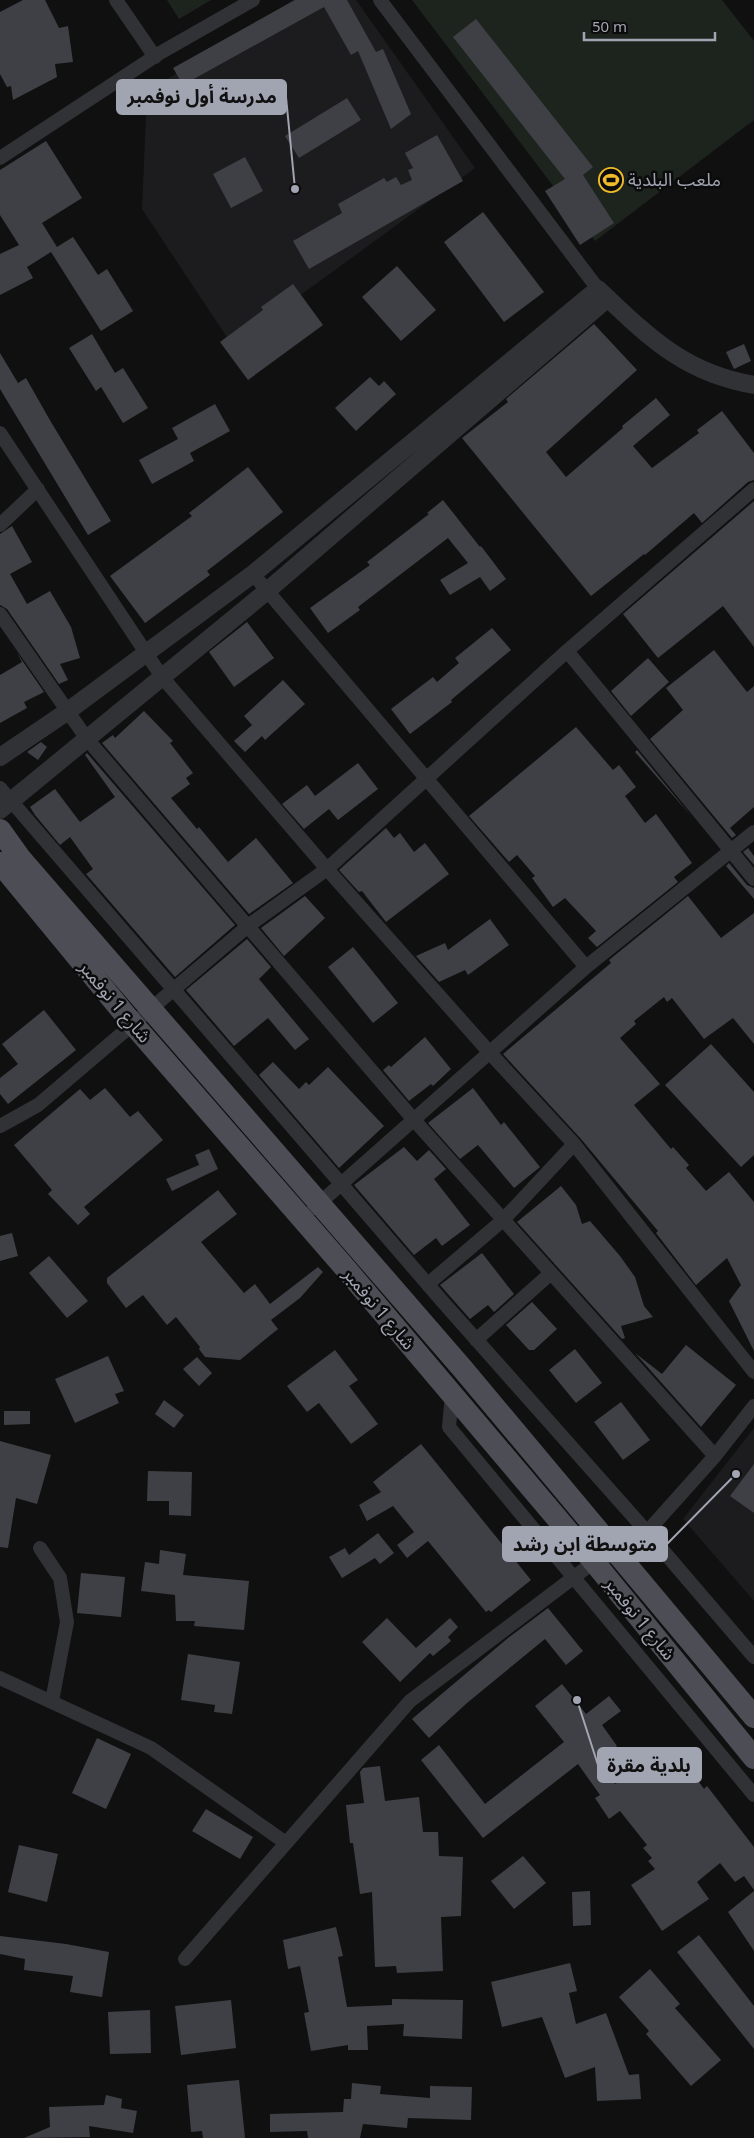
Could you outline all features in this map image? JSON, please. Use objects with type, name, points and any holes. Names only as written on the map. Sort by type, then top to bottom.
[{"type":"main road","name":"شارع 1 نوفمبر","points":[[0,830],[20,858],[456,1361],[754,1716]]},
{"type":"main road","name":"شارع 1 نوفمبر","points":[[0,862],[132,1023],[594,1562],[754,1758]]},
{"type":"street","points":[[116,0],[155,58]]},
{"type":"street","points":[[0,158],[155,58],[254,0]]},
{"type":"street","points":[[380,0],[603,293],[649,337],[684,361],[722,378],[754,385]]},
{"type":"street","points":[[0,758],[68,712],[253,574],[603,293]]},
{"type":"street","points":[[6,805],[266,591],[603,293]]},
{"type":"street","points":[[0,433],[162,677],[327,869],[490,1053],[574,1144],[754,1372]]},
{"type":"street","points":[[0,525],[38,489]]},
{"type":"street","points":[[0,1126],[38,1104],[248,926],[327,869],[567,651],[754,490]]},
{"type":"street","points":[[253,574],[425,780],[586,967]]},
{"type":"street","points":[[0,614],[87,739],[414,1120],[715,1456]]},
{"type":"street","points":[[567,651],[754,879]]},
{"type":"street","points":[[0,788],[6,805],[174,989],[476,1340],[647,1532],[754,1656]]},
{"type":"street","points":[[301,1218],[320,1204],[586,967],[732,852],[754,832]]},
{"type":"street","points":[[428,1284],[503,1220],[574,1144]]},
{"type":"street","points":[[476,1340],[551,1273]]},
{"type":"street","points":[[452,1395],[449,1427],[754,1795]]},
{"type":"street","points":[[185,1958],[410,1700],[594,1562],[617,1553],[647,1532],[715,1456],[754,1406]]},
{"type":"street","points":[[40,1548],[60,1578],[68,1622],[52,1701]]},
{"type":"street","points":[[0,1678],[150,1748],[286,1843]]},
{"type":"shaded area","points":[[167,0],[211,0],[179,19]]},
{"type":"shaded area","points":[[293,0],[356,0],[475,168],[232,345],[142,209],[147,92]]},
{"type":"shaded area","name":"ملعب البلدية","points":[[412,0],[722,0],[754,41],[754,120],[595,241]]},
{"type":"shaded area","points":[[754,1428],[754,1601],[683,1519]]},
{"type":"building","points":[[23,0],[45,0],[59,28],[68,26],[73,62],[55,64],[57,77],[13,100],[11,86],[7,87],[0,74],[0,12]]},
{"type":"building","points":[[295,0],[347,0],[376,52],[383,49],[411,114],[391,129],[358,51],[351,55],[324,7],[183,85],[173,68]]},
{"type":"building","points":[[476,19],[593,167],[583,175],[614,223],[580,245],[545,191],[565,179],[453,37]]},
{"type":"building","points":[[347,98],[361,120],[299,158],[285,136]]},
{"type":"building","points":[[437,135],[463,181],[309,269],[293,241],[342,213],[338,204],[384,178],[387,182],[396,177],[401,185],[412,180],[408,170],[413,168],[405,153]]},
{"type":"building","points":[[46,141],[82,198],[42,223],[57,247],[73,237],[98,275],[107,269],[133,311],[101,331],[51,252],[27,267],[33,278],[0,295],[0,254],[19,245],[0,215],[0,170]]},
{"type":"building","points":[[245,157],[263,191],[231,208],[213,174]]},
{"type":"building","points":[[483,212],[544,292],[504,322],[444,242]]},
{"type":"building","points":[[397,266],[436,310],[401,341],[362,297]]},
{"type":"building","points":[[293,284],[323,325],[248,380],[220,342],[263,310],[261,307]]},
{"type":"building","points":[[594,324],[637,370],[546,452],[566,477],[656,398],[670,415],[633,446],[652,468],[699,433],[697,430],[722,411],[754,453],[754,480],[748,482],[702,523],[694,513],[645,555],[591,596],[462,438],[508,402],[506,399]]},
{"type":"building","points":[[92,334],[115,373],[123,368],[148,408],[123,423],[101,387],[96,391],[69,348]]},
{"type":"building","points":[[744,344],[751,361],[734,369],[726,352]]},
{"type":"building","points":[[0,353],[18,383],[26,378],[111,521],[88,535],[0,389]]},
{"type":"building","points":[[370,377],[379,386],[384,381],[396,394],[356,431],[335,408]]},
{"type":"building","points":[[215,404],[230,431],[190,453],[194,461],[152,484],[139,460],[178,439],[172,428]]},
{"type":"building","points":[[248,467],[283,512],[207,571],[210,575],[145,623],[110,576],[192,516],[189,513]]},
{"type":"building","points":[[443,500],[506,579],[490,591],[480,577],[450,595],[440,580],[468,563],[448,538],[358,607],[360,610],[328,633],[310,608],[370,565],[367,562],[429,514],[427,513]]},
{"type":"building","points":[[754,501],[754,647],[723,606],[658,658],[623,614]]},
{"type":"building","points":[[12,526],[32,562],[10,574],[27,604],[50,591],[71,627],[80,658],[60,664],[68,680],[59,684],[7,609],[0,605],[0,534]]},
{"type":"building","points":[[247,622],[274,658],[234,687],[209,652]]},
{"type":"building","points":[[492,628],[511,650],[451,700],[452,702],[410,734],[391,709],[433,677],[437,682],[459,663],[455,658]]},
{"type":"building","points":[[714,650],[747,692],[754,686],[754,807],[730,828],[736,835],[732,838],[650,739],[683,710],[666,688]]},
{"type":"building","points":[[17,653],[44,692],[24,702],[27,708],[0,723],[0,675],[22,662]]},
{"type":"building","points":[[648,658],[669,682],[631,716],[611,691]]},
{"type":"building","points":[[283,680],[305,704],[265,740],[262,736],[245,752],[234,741],[252,725],[244,716]]},
{"type":"building","points":[[144,711],[173,741],[170,743],[193,773],[186,778],[190,784],[171,798],[197,829],[199,827],[228,862],[256,838],[293,883],[249,914],[102,743],[113,735],[115,738]]},
{"type":"building","points":[[576,727],[613,770],[619,765],[636,787],[625,796],[645,823],[656,814],[692,863],[674,877],[678,882],[597,947],[588,938],[596,931],[565,898],[553,907],[532,878],[535,876],[517,855],[509,862],[469,816]]},
{"type":"building","points":[[41,742],[47,747],[38,760],[27,752]]},
{"type":"building","points":[[637,750],[692,817],[635,752]]},
{"type":"building","points":[[87,753],[235,925],[175,977],[86,874],[93,869],[70,837],[60,845],[30,807],[55,789],[80,822],[115,797],[85,755]]},
{"type":"building","points":[[358,763],[378,789],[338,820],[329,809],[304,829],[282,804],[307,785],[315,796]]},
{"type":"building","points":[[386,828],[394,838],[400,833],[414,852],[425,843],[449,874],[386,922],[362,891],[359,892],[339,870]]},
{"type":"building","points":[[748,848],[754,856],[754,865],[743,852]]},
{"type":"building","points":[[729,863],[747,885],[754,888],[754,899],[726,866]]},
{"type":"building","points":[[305,896],[325,918],[284,956],[261,928]]},
{"type":"building","points":[[688,896],[721,938],[754,913],[754,1044],[733,1018],[704,1039],[672,998],[667,1002],[664,997],[634,1021],[636,1024],[620,1038],[660,1084],[634,1105],[671,1149],[673,1147],[689,1165],[686,1168],[706,1191],[729,1172],[754,1202],[754,1351],[729,1301],[741,1285],[727,1258],[696,1285],[656,1233],[658,1231],[581,1139],[503,1054],[611,963],[609,960]]},
{"type":"building","points":[[490,919],[509,945],[468,975],[465,970],[439,982],[416,956],[445,943],[448,950]]},
{"type":"building","points":[[247,939],[271,967],[259,979],[309,1039],[295,1050],[268,1018],[234,1046],[186,990]]},
{"type":"building","points":[[353,947],[398,1003],[373,1023],[328,967]]},
{"type":"building","points":[[44,1010],[76,1050],[8,1104],[0,1094],[0,1078],[18,1064],[2,1044]]},
{"type":"building","points":[[425,1037],[451,1069],[433,1086],[431,1084],[409,1101],[383,1070],[389,1065],[391,1067]]},
{"type":"building","points":[[711,1044],[754,1092],[754,1155],[741,1167],[665,1085]]},
{"type":"building","points":[[273,1062],[299,1089],[306,1082],[309,1085],[328,1067],[384,1126],[339,1168],[259,1075]]},
{"type":"building","points":[[105,1088],[130,1117],[138,1111],[163,1140],[84,1207],[90,1214],[78,1225],[48,1194],[52,1190],[14,1145],[80,1089],[90,1100]]},
{"type":"building","points":[[473,1088],[501,1125],[504,1122],[540,1167],[514,1188],[478,1145],[460,1159],[428,1123]]},
{"type":"building","points":[[404,1147],[417,1161],[429,1150],[446,1169],[434,1179],[470,1225],[442,1246],[436,1238],[414,1255],[354,1185]]},
{"type":"building","points":[[209,1149],[218,1169],[172,1191],[166,1179],[199,1165],[200,1167],[195,1155]]},
{"type":"building","points":[[561,1186],[576,1205],[582,1224],[590,1221],[635,1277],[644,1306],[653,1317],[621,1326],[625,1338],[622,1339],[517,1222]]},
{"type":"building","points":[[218,1190],[237,1214],[201,1242],[244,1293],[255,1284],[270,1304],[318,1267],[323,1272],[300,1298],[271,1320],[278,1329],[240,1360],[205,1357],[199,1349],[200,1347],[176,1317],[167,1325],[143,1295],[126,1308],[107,1283],[107,1278]]},
{"type":"building","points":[[12,1233],[18,1256],[0,1261],[0,1236]]},
{"type":"building","points":[[482,1253],[514,1294],[494,1312],[488,1305],[470,1319],[440,1285]]},
{"type":"building","points":[[49,1256],[88,1301],[67,1318],[29,1273]]},
{"type":"building","points":[[532,1302],[557,1329],[534,1350],[529,1350],[506,1325]]},
{"type":"building","points":[[686,1345],[736,1385],[701,1427],[635,1353],[662,1374]]},
{"type":"building","points":[[575,1349],[602,1383],[576,1403],[549,1370]]},
{"type":"building","points":[[335,1350],[358,1380],[349,1386],[378,1424],[351,1444],[319,1403],[307,1412],[287,1386]]},
{"type":"building","points":[[108,1356],[124,1391],[115,1394],[119,1403],[75,1423],[55,1379]]},
{"type":"building","points":[[197,1357],[212,1373],[199,1386],[183,1369]]},
{"type":"building","points":[[164,1400],[184,1415],[174,1428],[155,1414]]},
{"type":"building","points":[[621,1402],[650,1440],[623,1460],[594,1422]]},
{"type":"building","points":[[4,1411],[30,1411],[30,1424],[4,1425]]},
{"type":"building","points":[[0,1441],[51,1455],[37,1504],[16,1498],[8,1548],[0,1547]]},
{"type":"building","points":[[421,1444],[531,1580],[491,1612],[489,1610],[486,1612],[428,1541],[407,1558],[397,1545],[414,1532],[393,1506],[367,1521],[359,1505],[381,1492],[373,1482]]},
{"type":"building","points":[[754,1464],[754,1513],[730,1496]]},
{"type":"building","points":[[148,1471],[192,1472],[191,1516],[169,1515],[169,1501],[147,1501]]},
{"type":"building","points":[[378,1533],[394,1553],[380,1564],[375,1558],[342,1578],[329,1557],[345,1548],[349,1555]]},
{"type":"building","points":[[160,1550],[186,1554],[183,1575],[249,1581],[244,1630],[194,1626],[195,1621],[176,1621],[175,1595],[141,1591],[145,1562],[159,1564]]},
{"type":"building","points":[[81,1573],[125,1577],[121,1617],[77,1613]]},
{"type":"building","points":[[548,1608],[583,1651],[566,1665],[545,1639],[467,1703],[429,1738],[412,1719],[508,1638]]},
{"type":"building","points":[[387,1618],[416,1648],[450,1618],[458,1627],[448,1637],[451,1641],[433,1656],[430,1653],[400,1682],[362,1642]]},
{"type":"building","points":[[188,1654],[240,1662],[232,1714],[214,1712],[215,1705],[181,1700]]},
{"type":"building","points":[[562,1684],[586,1714],[609,1696],[621,1711],[602,1725],[617,1746],[598,1759],[615,1784],[663,1751],[681,1777],[690,1770],[704,1789],[707,1786],[754,1847],[754,1890],[744,1876],[735,1882],[720,1863],[697,1882],[709,1899],[662,1931],[631,1885],[655,1869],[648,1861],[652,1858],[643,1848],[647,1845],[620,1811],[609,1819],[595,1798],[600,1795],[578,1764],[483,1838],[421,1760],[439,1745],[485,1804],[564,1742],[535,1706]]},
{"type":"building","points":[[97,1738],[131,1754],[106,1809],[72,1793]]},
{"type":"building","points":[[380,1766],[385,1801],[419,1797],[423,1832],[438,1832],[439,1856],[463,1857],[461,1916],[441,1917],[443,1971],[397,1973],[396,1966],[375,1967],[372,1892],[360,1894],[353,1843],[350,1843],[346,1805],[364,1803],[360,1772],[363,1768]]},
{"type":"building","points":[[206,1809],[253,1837],[240,1859],[192,1831]]},
{"type":"building","points":[[19,1845],[58,1854],[47,1902],[8,1892]]},
{"type":"building","points":[[523,1856],[546,1883],[514,1909],[491,1881]]},
{"type":"building","points":[[590,1891],[591,1925],[573,1926],[572,1892]]},
{"type":"building","points":[[754,1891],[754,1951],[728,1912]]},
{"type":"building","points":[[336,1927],[343,1956],[338,1957],[347,2007],[392,2005],[392,1999],[463,2000],[462,2039],[403,2036],[404,2024],[367,2026],[368,2050],[348,2050],[348,2045],[311,2051],[304,2013],[309,2012],[300,1966],[288,1969],[283,1940]]},
{"type":"building","points":[[699,1935],[754,2006],[754,2049],[677,1952]]},
{"type":"building","points":[[0,1936],[66,1944],[109,1952],[102,1997],[70,1992],[73,1976],[24,1970],[25,1959],[0,1954]]},
{"type":"building","points":[[570,1963],[577,1991],[569,1993],[576,2024],[606,2013],[629,2075],[639,2074],[641,2099],[597,2101],[595,2067],[565,2078],[542,2017],[502,2027],[491,1982]]},
{"type":"building","points":[[650,1969],[680,2004],[675,2008],[721,2060],[691,2086],[646,2034],[649,2031],[619,1997]]},
{"type":"building","points":[[231,2000],[236,2048],[181,2055],[175,2006]]},
{"type":"building","points":[[150,2010],[151,2053],[110,2054],[108,2012]]},
{"type":"building","points":[[239,2080],[245,2138],[203,2138],[202,2131],[191,2132],[187,2085]]},
{"type":"building","points":[[352,2083],[381,2086],[380,2094],[430,2098],[430,2086],[472,2087],[471,2120],[408,2118],[407,2128],[363,2124],[360,2138],[308,2138],[307,2131],[270,2132],[270,2114],[343,2112],[344,2099],[351,2099]]},
{"type":"building","points":[[106,2095],[122,2099],[121,2108],[137,2111],[133,2133],[89,2126],[90,2137],[24,2138],[50,2127],[49,2107],[104,2105]]},
{"type":"place","name":"ملعب البلدية","points":[[611,180]]},
{"type":"place","name":"مدرسة أول نوفمبر","points":[[295,189]]},
{"type":"place","name":"متوسطة ابن رشد","points":[[736,1474]]},
{"type":"place","name":"بلدية مقرة","points":[[577,1700]]}]
